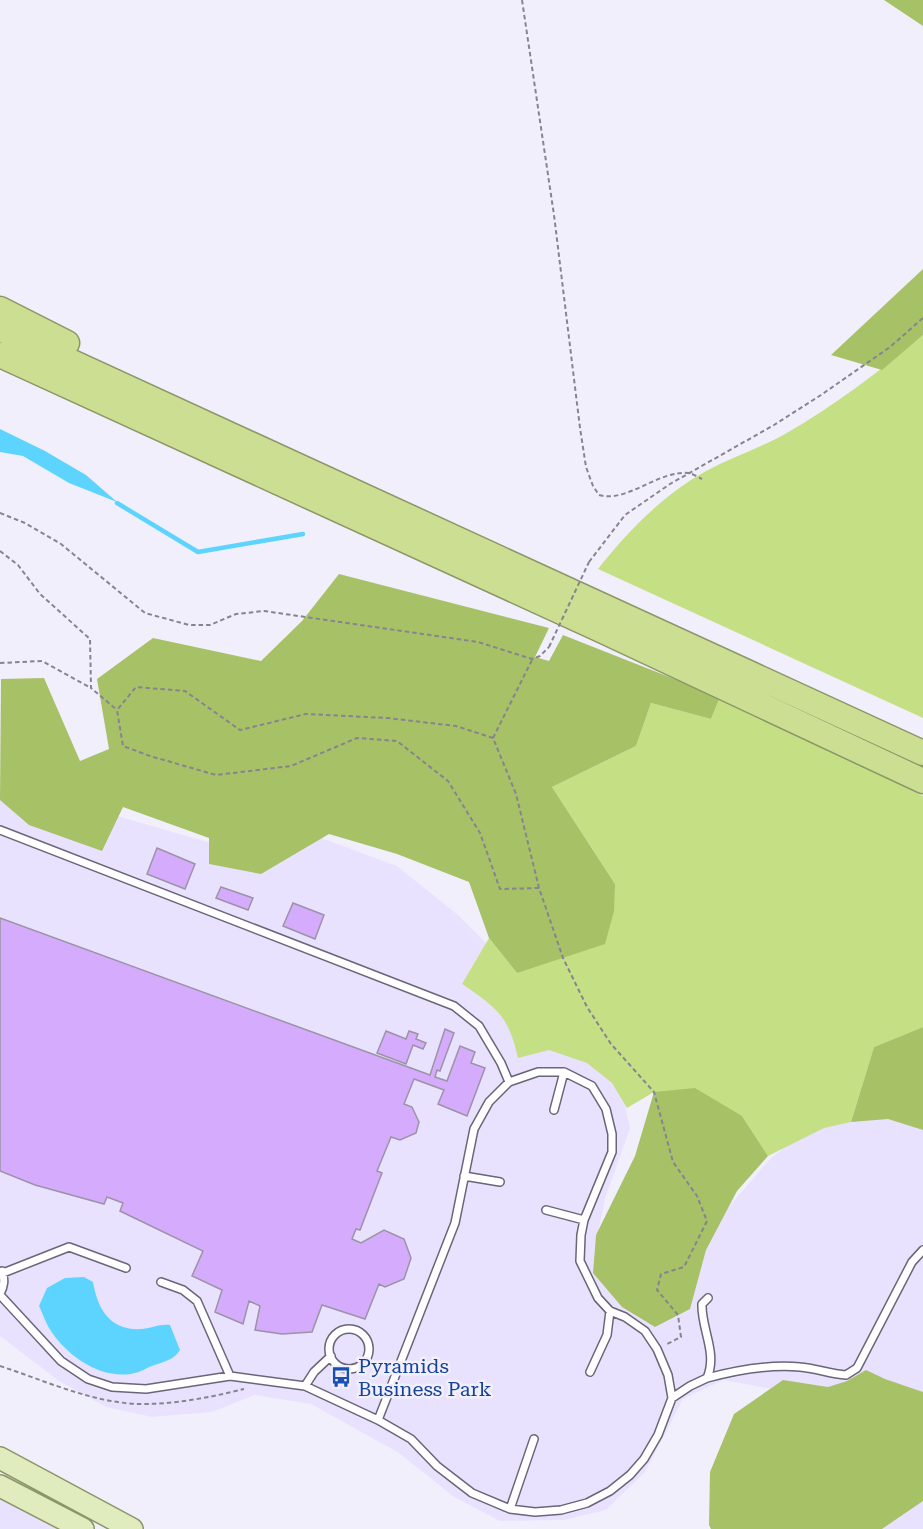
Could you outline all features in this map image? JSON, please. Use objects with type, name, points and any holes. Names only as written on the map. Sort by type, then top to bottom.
[{"type":"highway","points":[[0,309],[563,587]]},
{"type":"highway","points":[[0,329],[923,753]]},
{"type":"highway","points":[[0,355],[590,625],[923,781]]},
{"type":"main road","points":[[0,1458],[132,1529]]},
{"type":"main road","points":[[0,1486],[83,1529]]},
{"type":"lane","points":[[0,830],[454,1006],[479,1026],[501,1063],[509,1082]]},
{"type":"lane","points":[[126,1268],[69,1247],[1,1271],[4,1287],[0,1294],[61,1361],[88,1378],[112,1387],[146,1389],[230,1376],[305,1386],[378,1420],[411,1439],[437,1466],[472,1492],[510,1509],[535,1512],[561,1510],[586,1503],[609,1491],[630,1475],[644,1459],[658,1435],[672,1398],[668,1375],[657,1349],[645,1331],[626,1317],[610,1311],[598,1298],[580,1261],[580,1235],[584,1220],[612,1152],[612,1134],[606,1109],[592,1086],[564,1072],[538,1072],[509,1082],[489,1101],[474,1129],[455,1223],[378,1420]]},
{"type":"lane","points":[[554,1110],[564,1072]]},
{"type":"lane","points":[[464,1176],[500,1182]]},
{"type":"lane","points":[[546,1210],[584,1220]]},
{"type":"lane","points":[[672,1398],[707,1378],[747,1368],[799,1367],[846,1375],[857,1368],[912,1262],[923,1250]]},
{"type":"lane","points":[[161,1282],[183,1290],[197,1301],[230,1376]]},
{"type":"lane","points":[[707,1378],[712,1366],[702,1316],[702,1304],[708,1298]]},
{"type":"lane","points":[[590,1372],[607,1335],[610,1311]]},
{"type":"lane","points":[[305,1386],[314,1372],[331,1356],[331,1343],[339,1332],[358,1331],[369,1347],[367,1359],[357,1368],[338,1366],[331,1356]]},
{"type":"lane","points":[[510,1509],[534,1438]]},
{"type":"path","points":[[522,0],[554,215],[580,428],[586,467],[592,486],[599,495],[614,497],[667,476],[690,473],[702,478]]},
{"type":"path","points":[[0,513],[25,523],[61,544],[145,613],[189,625],[210,625],[236,614],[264,611],[478,642],[532,659],[540,656],[549,647],[589,562],[625,515],[670,484],[774,425],[821,395],[890,347],[923,318]]},
{"type":"path","points":[[0,551],[18,565],[40,594],[90,639],[91,688]]},
{"type":"path","points":[[532,659],[493,738],[516,794],[538,888],[563,958],[587,1007],[611,1044],[654,1092],[673,1162],[697,1196],[707,1221],[684,1267],[661,1274],[657,1290],[678,1315],[681,1337],[657,1349]]},
{"type":"path","points":[[0,663],[42,662],[91,688],[117,710],[123,746],[216,775],[291,766],[357,738],[397,741],[448,781],[480,833],[500,888],[538,888]]},
{"type":"path","points":[[117,710],[136,687],[185,691],[240,730],[306,714],[388,718],[456,726],[493,738]]},
{"type":"shaded area","name":"Pyramids Business Park","points":[[24,789],[214,844],[305,832],[397,866],[458,915],[553,1010],[623,1097],[630,1128],[605,1199],[594,1251],[601,1274],[613,1297],[637,1316],[671,1316],[719,1218],[770,1159],[836,1106],[923,1116],[923,1406],[866,1406],[723,1380],[683,1399],[645,1472],[606,1510],[564,1520],[500,1521],[454,1497],[399,1453],[311,1404],[255,1395],[212,1412],[152,1417],[106,1407],[59,1381],[0,1336],[0,790]]},
{"type":"shaded area","points":[[0,1499],[50,1524],[58,1529],[0,1529]]},
{"type":"shaded area","points":[[923,1501],[923,1529],[882,1529]]},
{"type":"green space","points":[[884,0],[923,0],[923,26]]},
{"type":"green space","points":[[923,269],[923,335],[882,370],[831,355]]},
{"type":"green space","points":[[923,335],[923,718],[598,569],[634,527],[675,491],[706,471],[775,439],[821,412],[856,388]]},
{"type":"green space","points":[[339,574],[549,628],[535,657],[549,661],[563,635],[720,697],[711,719],[651,703],[636,746],[552,787],[615,884],[614,911],[605,944],[517,973],[489,938],[469,882],[397,854],[329,834],[261,874],[209,864],[209,838],[123,807],[102,851],[29,825],[0,800],[1,679],[44,678],[80,761],[109,749],[97,679],[153,638],[261,661],[302,621]]},
{"type":"green space","points":[[720,697],[923,796],[923,1027],[874,1047],[851,1122],[824,1128],[768,1156],[742,1116],[654,1092],[627,1108],[612,1083],[587,1063],[549,1050],[518,1058],[510,1032],[499,1014],[462,984],[489,938],[517,973],[615,884],[552,787],[636,746],[651,703],[711,719]]},
{"type":"green space","points":[[923,1027],[923,1130],[888,1119],[851,1122],[874,1047]]},
{"type":"green space","points":[[695,1088],[742,1116],[768,1156],[737,1191],[706,1250],[690,1309],[655,1327],[622,1307],[593,1273],[596,1235],[635,1156],[654,1092]]},
{"type":"green space","points":[[866,1370],[923,1392],[923,1501],[882,1529],[711,1529],[709,1525],[710,1472],[734,1414],[783,1380],[828,1387],[847,1381]]},
{"type":"water","points":[[0,429],[45,451],[86,475],[117,502],[69,483],[23,456],[0,452]]},
{"type":"water","points":[[84,1277],[93,1282],[102,1310],[114,1322],[131,1329],[170,1325],[180,1350],[178,1353],[168,1360],[139,1372],[123,1375],[87,1365],[67,1350],[51,1331],[39,1306],[47,1288],[65,1278]]},
{"type":"building","points":[[157,848],[195,864],[185,889],[147,874]]},
{"type":"building","points":[[221,887],[253,898],[248,910],[216,898]]},
{"type":"building","points":[[293,903],[324,915],[315,939],[283,926]]},
{"type":"building","points":[[0,918],[430,1075],[445,1029],[454,1033],[440,1071],[437,1070],[435,1077],[447,1081],[460,1046],[475,1052],[471,1063],[485,1068],[467,1116],[438,1104],[444,1090],[414,1079],[404,1104],[412,1107],[419,1122],[416,1133],[400,1140],[391,1137],[377,1171],[382,1173],[360,1230],[356,1229],[352,1239],[361,1243],[384,1230],[404,1239],[411,1258],[404,1279],[385,1287],[379,1284],[365,1319],[322,1305],[312,1332],[282,1334],[255,1330],[260,1306],[249,1301],[243,1324],[215,1312],[222,1290],[192,1276],[203,1251],[120,1211],[123,1203],[107,1197],[104,1204],[35,1185],[0,1171]]},
{"type":"building","points":[[386,1031],[406,1039],[409,1031],[418,1034],[416,1039],[426,1043],[423,1049],[413,1045],[406,1064],[377,1053]]},
{"type":"waterway","points":[[117,503],[198,552],[303,534]]},
{"type":"place","name":"Pyramids Business Park","points":[[341,1377]]}]
